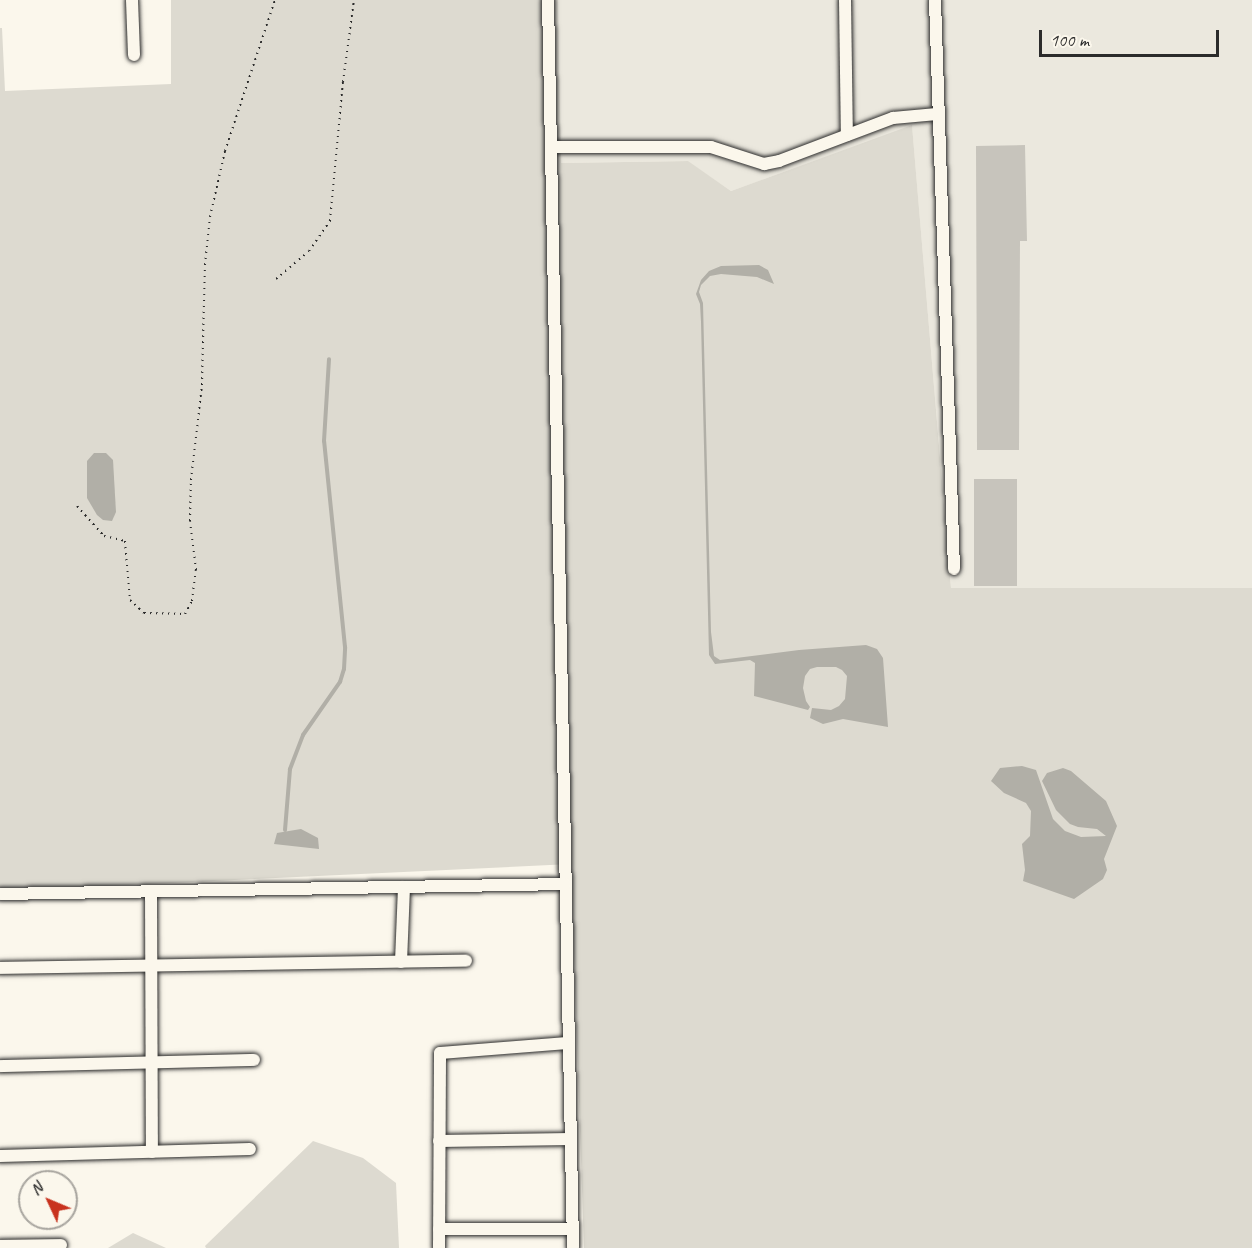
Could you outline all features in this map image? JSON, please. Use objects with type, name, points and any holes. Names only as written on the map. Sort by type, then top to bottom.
[{"type":"lane","points":[[132,0],[134,55]]},
{"type":"lane","points":[[548,0],[553,147],[573,1248]]},
{"type":"lane","points":[[845,0],[847,135]]},
{"type":"lane","points":[[935,0],[937,114],[954,569]]},
{"type":"lane","points":[[553,147],[711,147],[764,164],[900,116],[937,114]]},
{"type":"lane","points":[[0,894],[565,884]]},
{"type":"lane","points":[[401,962],[404,887]]},
{"type":"lane","points":[[151,891],[152,1152]]},
{"type":"lane","points":[[0,968],[466,961]]},
{"type":"lane","points":[[439,1248],[440,1053],[568,1043]]},
{"type":"lane","points":[[0,1066],[254,1060]]},
{"type":"lane","points":[[439,1141],[571,1138]]},
{"type":"lane","points":[[0,1156],[250,1149]]},
{"type":"lane","points":[[439,1229],[573,1229]]},
{"type":"lane","points":[[0,1246],[61,1245]]},
{"type":"path","points":[[77,506],[104,536],[125,541],[130,600],[144,614],[185,614],[192,601],[196,570],[190,521],[191,480],[202,385],[205,265],[210,217],[225,151],[275,0]]},
{"type":"path","points":[[276,279],[309,251],[330,221],[343,82],[354,0]]},
{"type":"shaded area","points":[[171,0],[558,0],[561,163],[688,161],[731,191],[912,125],[951,588],[1252,588],[1252,1248],[584,1248],[571,864],[0,891],[0,28],[2,28],[5,91],[171,84]]},
{"type":"shaded area","points":[[529,0],[1252,0],[1252,588],[951,588],[912,126],[731,191],[687,161],[561,163]]},
{"type":"shaded area","points":[[759,265],[768,270],[774,284],[757,277],[721,274],[710,276],[701,285],[699,292],[703,303],[711,632],[714,656],[720,660],[799,650],[866,645],[877,649],[883,658],[888,727],[843,719],[823,724],[810,718],[812,708],[831,710],[845,699],[847,676],[836,667],[810,669],[805,676],[803,688],[810,707],[808,710],[754,696],[755,663],[750,660],[715,664],[709,655],[701,322],[700,304],[696,294],[701,280],[709,271],[721,266]]},
{"type":"shaded area","points":[[94,453],[106,453],[113,460],[116,512],[112,521],[103,520],[97,515],[87,498],[87,461]]},
{"type":"shaded area","points":[[1022,766],[1036,770],[1053,819],[1065,831],[1081,837],[1106,836],[1097,829],[1070,824],[1056,810],[1042,781],[1047,773],[1063,768],[1071,771],[1106,801],[1117,826],[1104,859],[1107,870],[1103,879],[1074,899],[1023,881],[1025,870],[1022,844],[1030,836],[1031,811],[1026,803],[1004,793],[991,781],[1000,768]]},
{"type":"shaded area","points":[[301,829],[318,838],[319,849],[274,844],[277,833]]},
{"type":"shaded area","points":[[313,1141],[363,1158],[396,1183],[399,1248],[206,1248],[205,1246]]},
{"type":"shaded area","points":[[133,1233],[166,1248],[108,1248]]},
{"type":"building","points":[[1025,145],[1027,241],[1020,241],[1019,450],[977,450],[976,146]]},
{"type":"building","points":[[974,479],[1017,479],[1017,586],[974,586]]},
{"type":"waterway","points":[[285,830],[290,769],[303,735],[340,682],[344,669],[345,647],[324,441],[329,359]]}]
